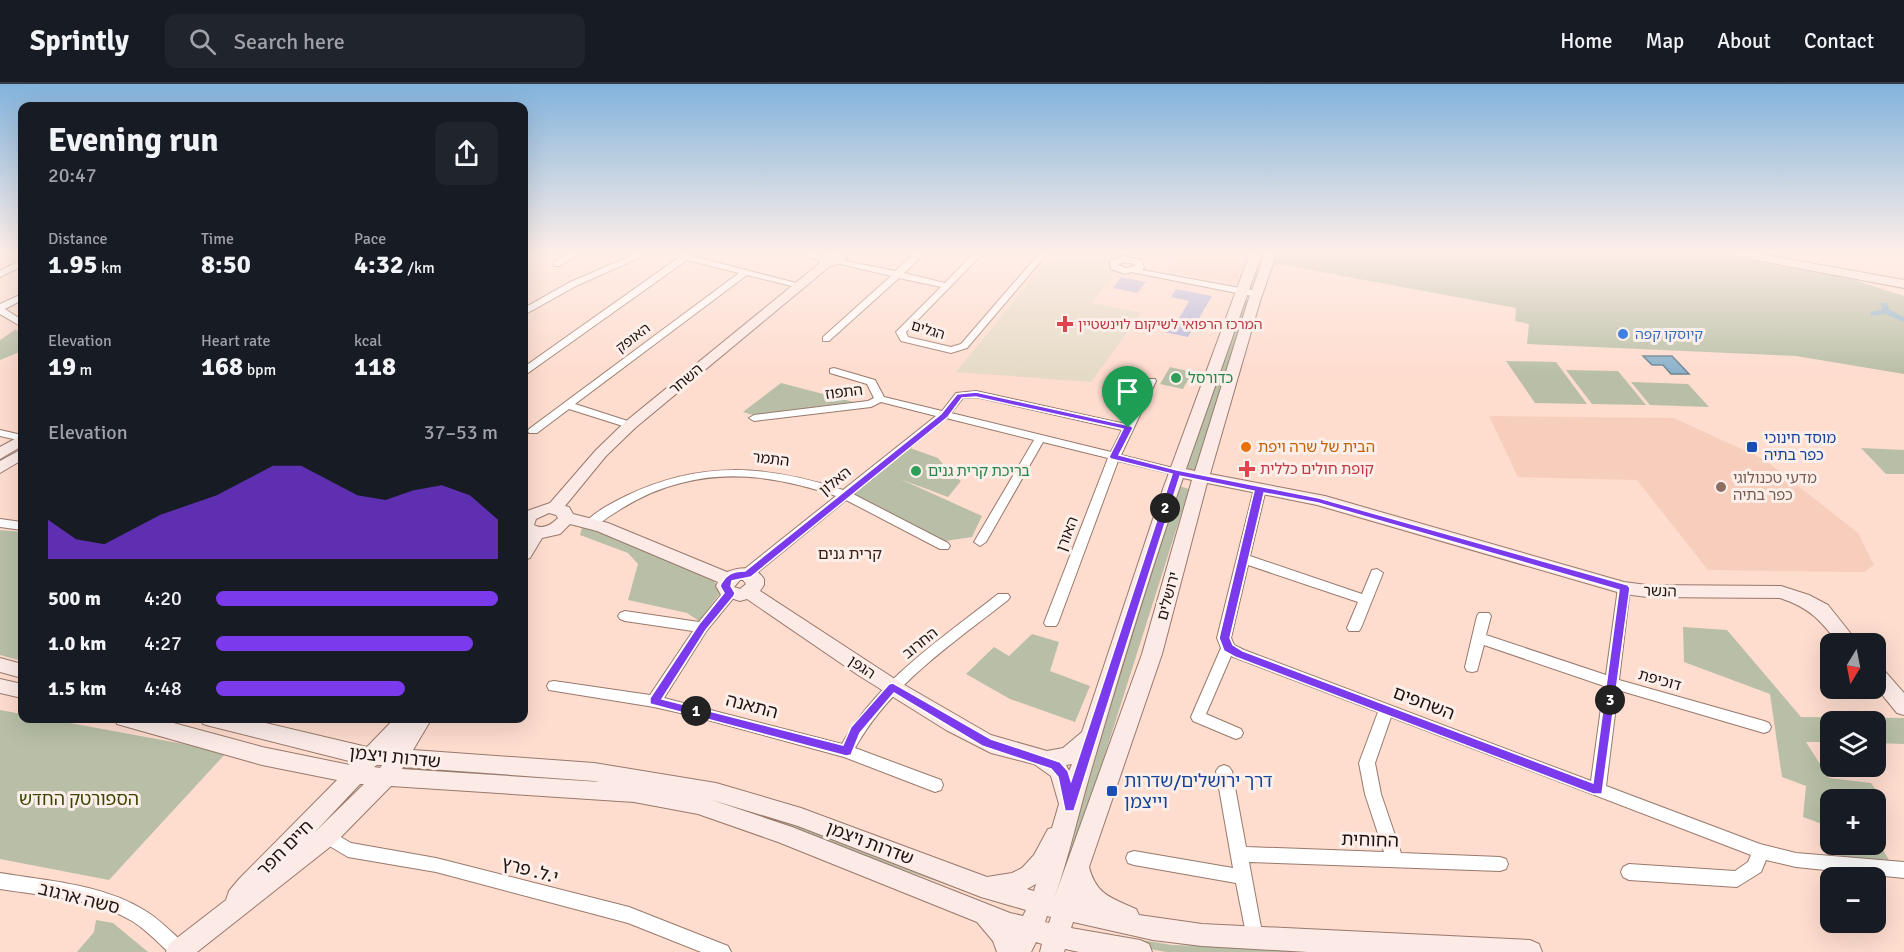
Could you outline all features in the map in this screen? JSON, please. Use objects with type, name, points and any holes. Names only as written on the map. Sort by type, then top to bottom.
[{"type":"main road","name":"השחר","points":[[561,513],[601,453],[630,425],[790,294]]},
{"type":"main road","name":"ירושלים","points":[[1054,944],[1052,908],[1066,818],[1177,472],[1249,294]]},
{"type":"main road","name":"ירושלים","points":[[1052,908],[1078,866],[1152,654],[1249,294]]},
{"type":"main road","points":[[0,454],[18,442]]},
{"type":"main road","points":[[0,468],[18,457]]},
{"type":"main road","name":"הנשר","points":[[1177,472],[1319,501],[1624,588],[1647,591],[1781,592],[1803,599],[1822,610],[1841,633]]},
{"type":"main road","points":[[528,514],[541,509],[561,513],[558,528],[537,533],[528,528]]},
{"type":"main road","name":"הגפן","points":[[561,513],[739,585],[893,687],[986,742],[1046,760]]},
{"type":"main road","points":[[528,548],[537,533]]},
{"type":"main road","points":[[0,665],[18,669]]},
{"type":"main road","points":[[0,686],[18,690]]},
{"type":"main road","points":[[1886,686],[1904,707]]},
{"type":"main road","name":"שדרות ויצמן","points":[[142,723],[262,756],[354,775],[634,794],[698,805],[794,838],[986,915],[1028,929],[1054,944],[1136,951]]},
{"type":"main road","name":"שדרות ויצמן","points":[[228,723],[275,736],[370,756],[594,771],[716,792],[801,817],[981,886],[1052,908],[1153,929],[1254,938],[1530,952]]},
{"type":"main road","points":[[370,756],[403,723]]},
{"type":"main road","points":[[385,778],[419,723]]},
{"type":"main road","points":[[1046,760],[1070,756],[1092,733]]},
{"type":"main road","name":"חיים חפר","points":[[184,948],[370,756]]},
{"type":"main road","points":[[981,886],[1004,886],[1028,877],[1040,865],[1066,818],[1064,775],[1056,765],[1046,760]]},
{"type":"main road","name":"חיים חפר","points":[[184,948],[327,836],[385,778]]},
{"type":"main road","points":[[1078,866],[1084,891],[1090,899],[1153,929]]},
{"type":"main road","points":[[1019,952],[1028,929],[1052,908]]},
{"type":"main road","points":[[986,915],[1002,934],[1010,952]]},
{"type":"main road","points":[[1102,952],[1136,951]]},
{"type":"street","points":[[528,309],[556,294]]},
{"type":"street","points":[[528,367],[633,294]]},
{"type":"street","name":"האופק","points":[[533,431],[717,294]]},
{"type":"street","points":[[826,339],[876,294]]},
{"type":"street","name":"הגלים","points":[[939,294],[901,332],[904,339],[951,350],[964,346],[1009,294]]},
{"type":"street","points":[[18,299],[0,309],[18,321]]},
{"type":"street","name":"התפוז","points":[[754,418],[871,404],[880,399],[871,382],[834,371]]},
{"type":"street","name":"האורן","points":[[1051,623],[1114,457],[1151,381]]},
{"type":"street","name":"האלון","points":[[654,701],[702,627],[739,585],[844,494],[945,416],[960,395],[976,394],[1128,428]]},
{"type":"street","points":[[880,399],[1177,472]]},
{"type":"street","points":[[569,406],[630,425]]},
{"type":"street","points":[[0,433],[18,438]]},
{"type":"street","points":[[980,542],[1040,439]]},
{"type":"street","name":"התמר","points":[[590,524],[631,496],[676,478],[708,473],[743,472],[802,480],[844,494],[944,546]]},
{"type":"street","points":[[1236,733],[1198,717],[1228,648],[1224,638],[1260,489]]},
{"type":"street","points":[[0,523],[18,525]]},
{"type":"street","points":[[1242,558],[1365,600]]},
{"type":"street","points":[[1354,627],[1377,573]]},
{"type":"street","points":[[1598,790],[1624,588]]},
{"type":"street","name":"החרוב","points":[[846,751],[856,730],[893,687],[1003,597]]},
{"type":"street","points":[[626,616],[702,627]]},
{"type":"street","points":[[1472,667],[1484,616]]},
{"type":"street","name":"דוכיפת","points":[[1479,638],[1612,683],[1764,727]]},
{"type":"street","name":"השחפים","points":[[1228,648],[1760,851],[1796,860],[1904,870]]},
{"type":"street","name":"התאנה","points":[[554,686],[654,701],[846,751],[935,785]]},
{"type":"street","points":[[1386,710],[1367,763],[1374,794],[1395,860]]},
{"type":"street","points":[[1224,771],[1254,938]]},
{"type":"street","name":"י.ל. פרץ","points":[[327,836],[348,850],[436,865],[629,915],[722,952]]},
{"type":"street","points":[[1629,872],[1737,879],[1755,867],[1760,851]]},
{"type":"street","name":"החוחית","points":[[1239,855],[1500,864]]},
{"type":"street","points":[[1134,858],[1242,877]]},
{"type":"street","name":"סשה ארגוב","points":[[0,880],[99,900],[125,909],[184,948]]},
{"type":"shaded area","name":"המרכז הרפואי לשיקום לוינשטיין","points":[[1020,294],[1099,294],[1092,303],[1141,313],[1091,382],[956,372]]},
{"type":"shaded area","name":"מדעי טכנולוגי כפר בתיה","points":[[1489,416],[1674,418],[1765,460],[1858,533],[1874,565],[1864,572],[1708,570],[1637,480],[1518,477]]},
{"type":"green space","points":[[1438,294],[1896,294],[1904,296],[1904,374],[1796,356],[1527,344],[1529,324],[1515,321],[1516,308]]},
{"type":"green space","points":[[1242,299],[1250,300],[1195,470],[1185,468]]},
{"type":"green space","points":[[16,329],[18,353],[0,360],[0,340]]},
{"type":"green space","points":[[1506,361],[1556,362],[1587,404],[1535,403]]},
{"type":"green space","name":"כדורסל","points":[[1170,367],[1192,372],[1183,389],[1160,384]]},
{"type":"green space","points":[[1566,370],[1618,371],[1646,405],[1592,404]]},
{"type":"green space","points":[[1631,382],[1688,384],[1709,407],[1650,405]]},
{"type":"green space","points":[[781,383],[854,402],[753,415],[743,412]]},
{"type":"green space","points":[[910,448],[938,458],[949,472],[961,481],[948,497],[900,479],[982,516],[972,537],[945,541],[851,493]]},
{"type":"green space","points":[[1861,448],[1904,450],[1904,474],[1886,474]]},
{"type":"green space","points":[[1179,486],[1189,489],[1063,887],[1057,895],[1055,891],[1094,753]]},
{"type":"green space","points":[[582,527],[638,546],[714,580],[720,593],[699,621],[687,613],[628,600],[638,564],[628,553],[580,535]]},
{"type":"green space","points":[[0,530],[18,532],[18,660],[0,655]]},
{"type":"green space","points":[[1683,627],[1727,630],[1801,717],[1820,717],[1820,742],[1806,742],[1820,764],[1820,777],[1871,783],[1875,789],[1820,789],[1820,823],[1803,817],[1806,786],[1782,777],[1770,694],[1684,662]]},
{"type":"green space","points":[[1032,634],[1059,642],[1050,671],[1090,686],[1075,722],[1010,699],[966,674],[994,647],[1009,656]]},
{"type":"green space","name":"הספורטק החדש","points":[[0,710],[18,713],[18,723],[70,723],[227,752],[109,880],[0,859]]},
{"type":"green space","points":[[1886,718],[1904,718],[1904,744],[1886,743]]},
{"type":"green space","points":[[423,769],[579,776],[714,798],[783,819],[1016,909],[709,802],[421,772]]},
{"type":"green space","points":[[1839,855],[1886,855],[1889,860],[1840,857]]},
{"type":"green space","points":[[96,920],[113,923],[148,952],[77,952],[94,932]]},
{"type":"green space","points":[[1086,931],[1172,945],[1398,952],[1166,952],[1085,937]]},
{"type":"water","points":[[1643,356],[1672,356],[1689,374],[1671,374],[1663,365],[1652,365]]},
{"type":"building","points":[[1173,294],[1212,296],[1188,337],[1164,332],[1172,318],[1178,320],[1189,301],[1171,297]]},
{"type":"waterway","points":[[1884,305],[1886,311]]},
{"type":"waterway","points":[[1874,314],[1886,311]]},
{"type":"waterway","points":[[1886,311],[1904,320]]},
{"type":"place","name":"המרכז הרפואי לשיקום לוינשטיין","points":[[1065,324]]},
{"type":"place","name":"קיוסקו קפה","points":[[1623,334]]},
{"type":"place","name":"כדורסל","points":[[1176,378]]},
{"type":"place","name":"הבית של שרה ויפת","points":[[1246,447]]},
{"type":"place","name":"מוסד חינוכי כפר בתיה","points":[[1752,447]]},
{"type":"place","name":"קופת חולים כללית","points":[[1247,469]]},
{"type":"place","name":"בריכת קרית גנים","points":[[916,471]]},
{"type":"place","name":"מדעי טכנולוגי כפר בתיה","points":[[1721,487]]},
{"type":"place","name":"דרך ירושלים/שדרות וייצמן","points":[[1112,791]]},
{"type":"district","name":"קרית גנים","points":[[850,554]]},
{"type":"route","points":[[976,394],[1128,428],[1114,457],[1319,501],[1624,588],[1598,790],[1228,648],[1224,638],[1260,489],[1177,472],[1069,807],[1064,775],[1056,765],[986,742],[893,687],[856,730],[846,751],[654,701],[702,627],[730,593],[725,586],[728,579],[732,576],[747,574],[844,494],[945,416],[960,395],[976,394]]}]
